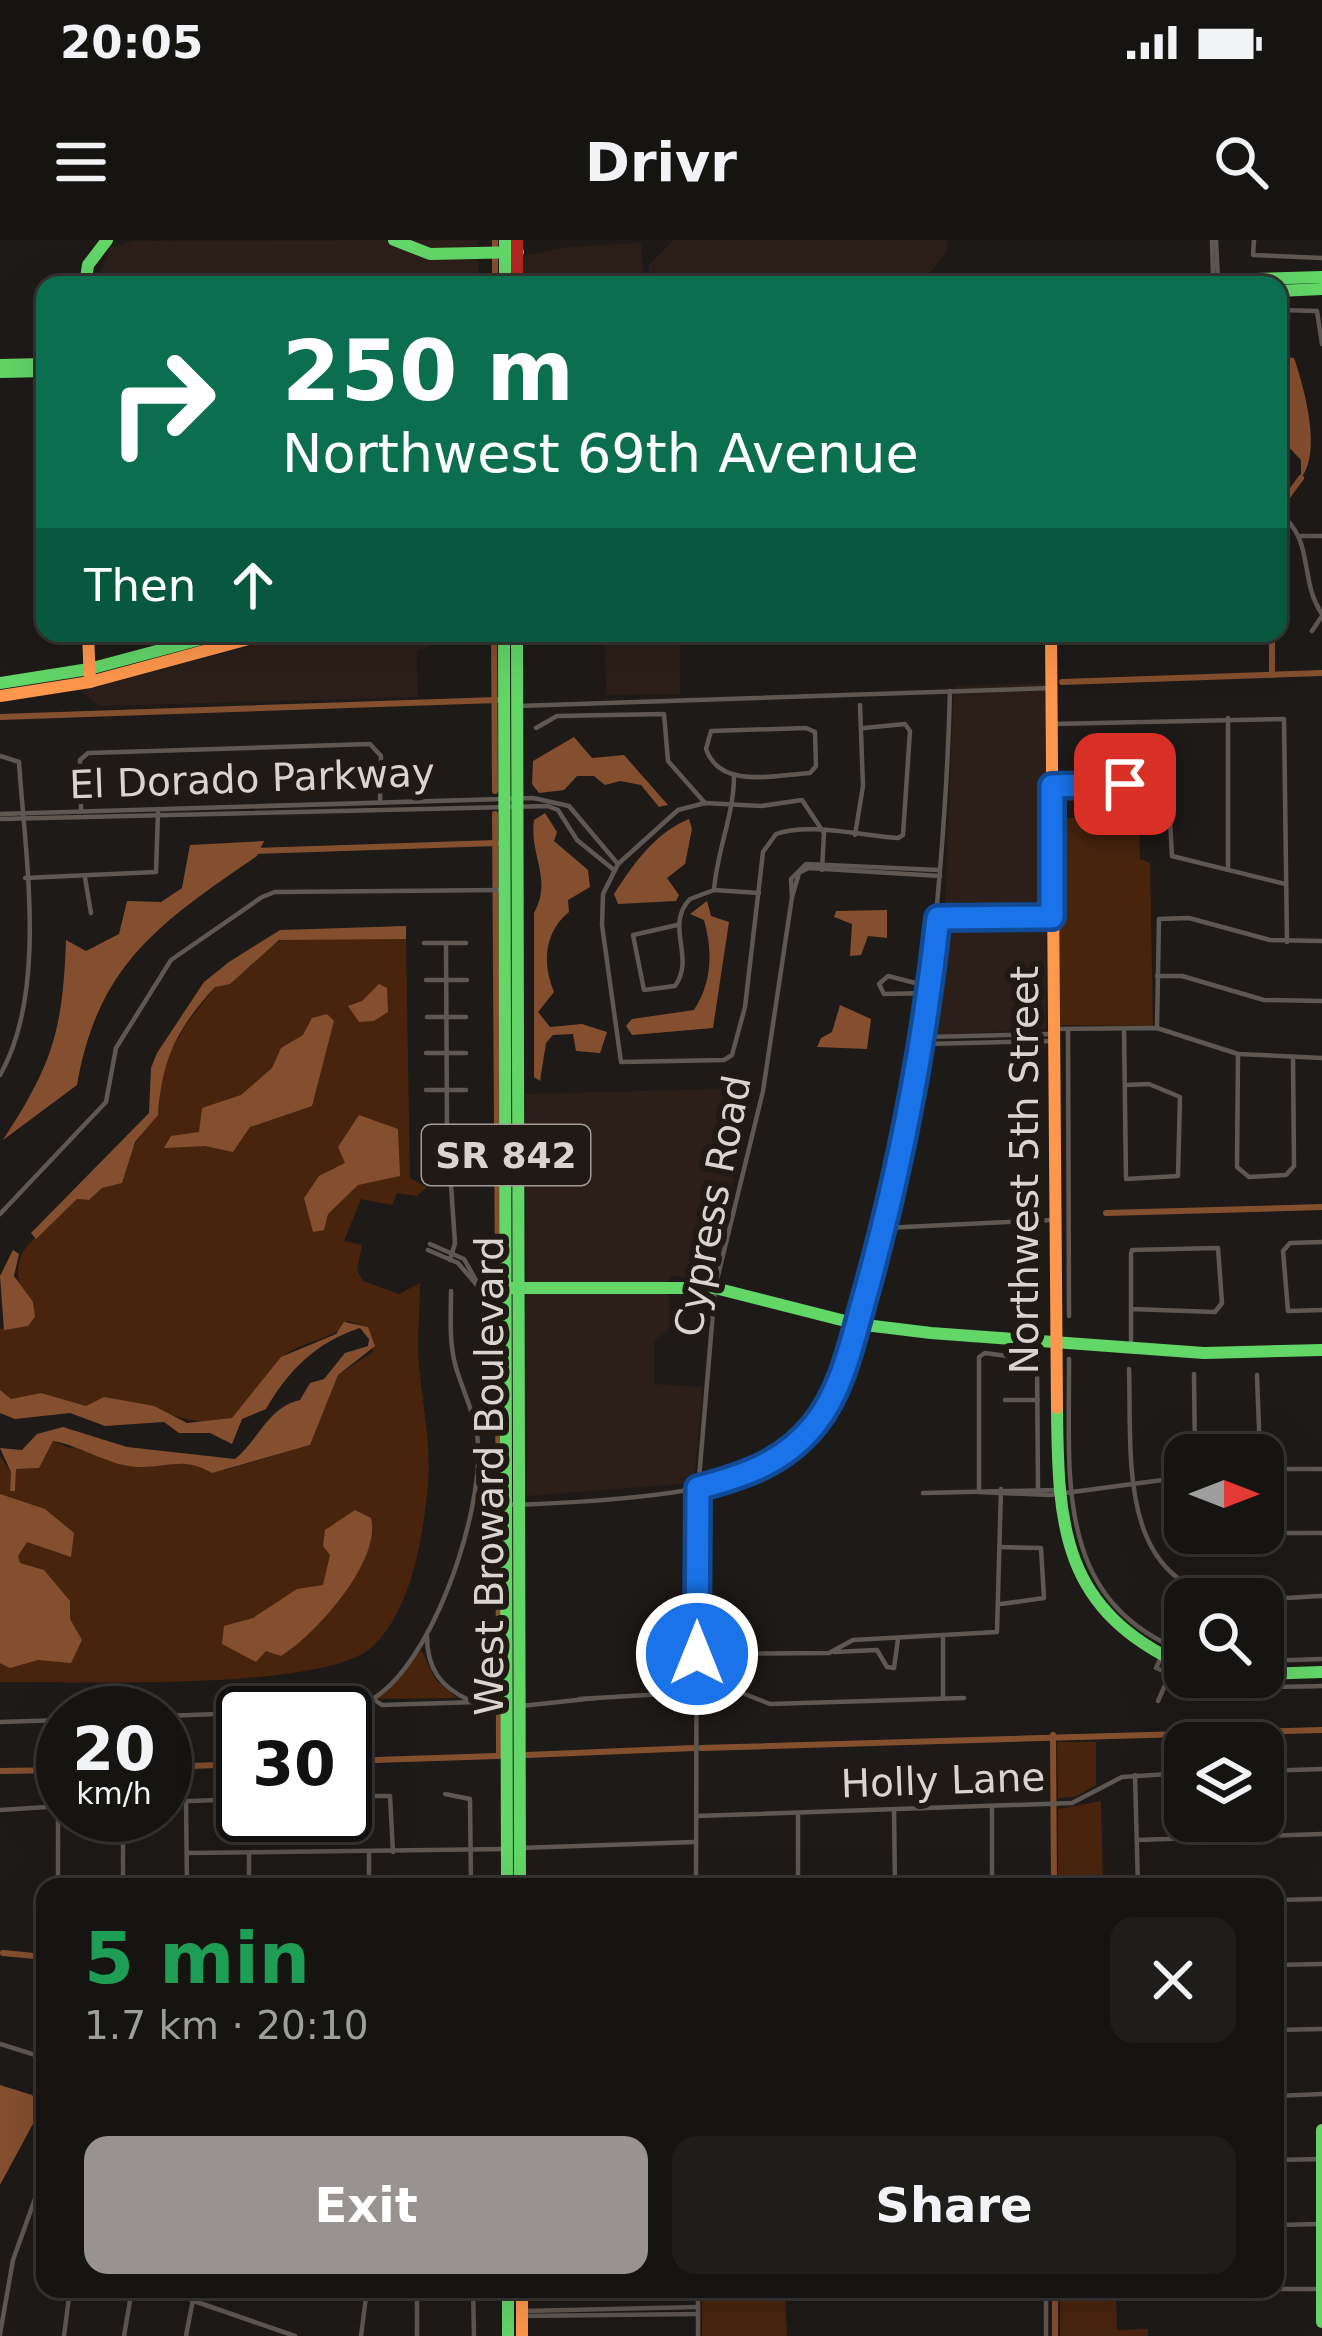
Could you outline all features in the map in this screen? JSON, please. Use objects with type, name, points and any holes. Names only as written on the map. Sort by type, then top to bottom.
[{"type":"main road","points":[[86,276],[88,265],[107,240]]},
{"type":"main road","points":[[394,240],[430,254],[511,246]]},
{"type":"main road","points":[[506,276],[511,246]]},
{"type":"main road","points":[[511,246],[516,276]]},
{"type":"main road","points":[[1287,279],[1322,277]]},
{"type":"main road","points":[[1287,291],[1322,289]]},
{"type":"main road","points":[[0,368],[36,368]]},
{"type":"main road","points":[[88,642],[90,675]]},
{"type":"main road","points":[[0,695],[90,675],[195,642]]},
{"type":"main road","points":[[158,665],[223,642]]},
{"type":"main road","points":[[0,683],[158,665],[239,642]]},
{"type":"main road","name":"West Broward Boulevard","points":[[504,642],[511,802]]},
{"type":"main road","name":"West Broward Boulevard","points":[[514,1878],[514,1505],[520,1404],[501,889],[518,706],[518,642]]},
{"type":"main road","name":"Northwest 5th Street","points":[[1051,642],[1056,1033],[1052,1220],[1064,1540],[1088,1592],[1121,1630],[1164,1650]]},
{"type":"main road","name":"West Broward Boulevard","points":[[501,889],[518,1141],[507,1350],[514,1505]]},
{"type":"main road","points":[[506,1069],[512,1078],[512,1133],[518,1141]]},
{"type":"main road","points":[[513,1288],[715,1288],[857,1324],[1239,1354],[1322,1350]]},
{"type":"main road","points":[[507,1350],[520,1404]]},
{"type":"main road","points":[[1284,1673],[1322,1672]]},
{"type":"main road","name":"West Broward Boulevard","points":[[512,1704],[508,1787],[514,1849]]},
{"type":"main road","points":[[1322,2130],[1322,2323]]},
{"type":"main road","points":[[508,2336],[509,2298]]},
{"type":"main road","points":[[514,2298],[522,2313]]},
{"type":"main road","points":[[522,2298],[522,2336]]},
{"type":"street","points":[[1214,240],[1216,276]]},
{"type":"street","points":[[1254,240],[1252,255],[1262,260],[1322,258]]},
{"type":"street","points":[[1287,310],[1318,311],[1322,344]]},
{"type":"street","points":[[1287,521],[1301,536],[1310,589],[1322,615],[1312,631]]},
{"type":"street","points":[[1301,536],[1322,536]]},
{"type":"street","points":[[518,706],[1052,688]]},
{"type":"street","points":[[514,1505],[698,1488],[766,1467],[798,1443],[831,1398],[884,1228],[924,1041],[938,918],[950,691]]},
{"type":"street","points":[[574,704],[576,714]]},
{"type":"street","points":[[855,835],[864,728],[860,705]]},
{"type":"street","points":[[536,728],[557,716],[599,719],[664,714],[668,761],[704,802]]},
{"type":"street","points":[[1228,718],[1228,867]]},
{"type":"street","points":[[1052,724],[1284,719],[1287,942]]},
{"type":"street","points":[[864,728],[909,727],[909,795],[901,837],[855,835],[824,833],[785,831],[769,840],[742,1022],[728,1058],[621,1062],[602,925],[603,894],[616,867],[666,817],[704,802],[802,800],[824,833],[822,866],[941,873]]},
{"type":"street","points":[[812,729],[815,770],[734,776],[709,759],[707,733],[812,729]]},
{"type":"street","points":[[81,814],[82,756],[377,748],[380,805]]},
{"type":"street","points":[[0,756],[16,758],[28,991],[16,1041],[0,1075]]},
{"type":"street","points":[[714,890],[718,843],[734,803],[734,776]]},
{"type":"street","points":[[1052,786],[1168,785],[1172,856],[1285,884]]},
{"type":"street","points":[[511,802],[561,800],[616,867]]},
{"type":"street","points":[[511,802],[558,810],[577,840],[616,867]]},
{"type":"street","name":"El Dorado Parkway","points":[[0,817],[511,802]]},
{"type":"street","points":[[25,878],[156,872],[158,812]]},
{"type":"street","name":"Cypress Road","points":[[696,1878],[698,1488],[715,1288],[763,1091],[792,898],[799,873],[822,866]]},
{"type":"street","points":[[85,875],[91,913]]},
{"type":"street","points":[[0,1214],[106,1102],[116,1048],[184,950],[275,892],[501,889]]},
{"type":"street","points":[[677,926],[633,935],[644,990],[675,986],[684,965],[677,926],[690,898],[714,890],[759,893]]},
{"type":"street","points":[[938,918],[1052,917]]},
{"type":"street","points":[[1157,1028],[1159,919],[1189,918],[1287,942],[1322,941]]},
{"type":"street","points":[[424,943],[466,943]]},
{"type":"street","points":[[446,943],[451,1256]]},
{"type":"street","points":[[888,976],[930,990],[884,994],[879,984],[888,976]]},
{"type":"street","points":[[1157,976],[1182,976],[1264,1000],[1322,1001]]},
{"type":"street","points":[[426,980],[467,980]]},
{"type":"street","points":[[427,1017],[466,1017]]},
{"type":"street","points":[[924,1041],[1157,1028],[1238,1054],[1322,1058]]},
{"type":"street","points":[[1124,1029],[1126,1179],[1178,1176],[1180,1097],[1149,1084],[1125,1085]]},
{"type":"street","points":[[1056,1033],[1069,1316]]},
{"type":"street","points":[[426,1053],[466,1053]]},
{"type":"street","points":[[1238,1054],[1241,1175],[1292,1172],[1293,1058]]},
{"type":"street","points":[[426,1090],[466,1090]]},
{"type":"street","points":[[426,1127],[466,1127]]},
{"type":"street","points":[[427,1164],[448,1163]]},
{"type":"street","points":[[884,1228],[1052,1220]]},
{"type":"street","points":[[1322,1242],[1284,1245],[1288,1311],[1322,1310]]},
{"type":"street","points":[[429,1247],[469,1265],[477,1282],[513,1288]]},
{"type":"street","points":[[1131,1309],[1220,1308],[1219,1248],[1132,1250],[1131,1309],[1131,1347]]},
{"type":"street","points":[[451,1291],[451,1344],[473,1412],[479,1461],[474,1496],[427,1636],[401,1674],[373,1699],[382,1705],[512,1704],[697,1692]]},
{"type":"street","points":[[1012,1355],[1013,1337]]},
{"type":"street","points":[[979,1492],[980,1357],[985,1354],[1035,1358],[1038,1488]]},
{"type":"street","points":[[1063,1490],[1069,1359]]},
{"type":"street","points":[[1129,1370],[1133,1487],[1143,1534],[1159,1559],[1186,1584],[1227,1598],[1322,1596]]},
{"type":"street","points":[[1194,1374],[1195,1434]]},
{"type":"street","points":[[1257,1376],[1259,1434]]},
{"type":"street","points":[[1005,1400],[1038,1400]]},
{"type":"street","points":[[1284,1469],[1322,1468]]},
{"type":"street","points":[[923,1493],[1133,1487],[1164,1481]]},
{"type":"street","points":[[1001,1493],[1063,1490]]},
{"type":"street","points":[[833,1652],[853,1640],[997,1632],[1001,1493]]},
{"type":"street","points":[[1284,1533],[1322,1533]]},
{"type":"street","points":[[1000,1547],[1040,1548],[1044,1598],[1000,1604]]},
{"type":"street","points":[[427,1636],[427,1654],[438,1679],[470,1701]]},
{"type":"street","points":[[943,1638],[943,1698]]},
{"type":"street","points":[[697,1654],[875,1650],[887,1667],[894,1668],[898,1639]]},
{"type":"street","points":[[1284,1660],[1322,1659]]},
{"type":"street","points":[[697,1683],[722,1685],[770,1704],[964,1698]]},
{"type":"street","points":[[1284,1687],[1322,1686]]},
{"type":"street","points":[[1159,1701],[1164,1689]]},
{"type":"street","points":[[0,1722],[36,1721]]},
{"type":"street","points":[[1284,1770],[1322,1768]]},
{"type":"street","name":"Holly Lane","points":[[696,1816],[1072,1803],[1136,1775],[1164,1774]]},
{"type":"street","points":[[1136,1775],[1138,1878]]},
{"type":"street","points":[[445,1794],[470,1799],[471,1878]]},
{"type":"street","points":[[372,1796],[390,1796],[394,1852]]},
{"type":"street","points":[[992,1806],[992,1878]]},
{"type":"street","points":[[0,1810],[36,1808]]},
{"type":"street","points":[[894,1809],[895,1878]]},
{"type":"street","points":[[798,1812],[798,1878]]},
{"type":"street","points":[[1137,1840],[1322,1834]]},
{"type":"street","points":[[58,1878],[59,1842]]},
{"type":"street","points":[[123,1842],[123,1878]]},
{"type":"street","points":[[187,1842],[187,1878]]},
{"type":"street","points":[[187,1853],[471,1853],[696,1842]]},
{"type":"street","points":[[369,1852],[369,1878]]},
{"type":"street","points":[[249,1853],[249,1878]]},
{"type":"street","points":[[1284,1900],[1322,1899]]},
{"type":"street","points":[[1284,1965],[1322,1964]]},
{"type":"street","points":[[1284,2030],[1322,2029]]},
{"type":"street","points":[[0,2044],[36,2054]]},
{"type":"street","points":[[1284,2096],[1322,2094]]},
{"type":"street","points":[[1284,2160],[1321,2159]]},
{"type":"street","points":[[0,2334],[2,2304],[36,2192]]},
{"type":"street","points":[[1284,2225],[1321,2224]]},
{"type":"street","points":[[1284,2289],[1321,2289]]},
{"type":"street","points":[[64,2336],[69,2298]]},
{"type":"street","points":[[124,2336],[131,2298]]},
{"type":"street","points":[[361,2336],[366,2298]]},
{"type":"street","points":[[417,2298],[417,2336]]},
{"type":"street","points":[[473,2298],[474,2336]]},
{"type":"street","points":[[698,2298],[698,2336]]},
{"type":"street","points":[[1046,2298],[1046,2336]]},
{"type":"street","points":[[185,2336],[191,2300],[295,2336]]},
{"type":"street","points":[[522,2313],[698,2311]]},
{"type":"street","points":[[245,2331],[246,2322]]},
{"type":"shaded area","points":[[478,240],[478,276],[98,276],[111,247],[134,241]]},
{"type":"shaded area","points":[[674,240],[946,240],[947,244],[946,253],[927,276],[649,276],[649,265]]},
{"type":"shaded area","points":[[641,243],[643,276],[523,276],[524,256],[566,247]]},
{"type":"shaded area","points":[[1287,357],[1294,358],[1303,387],[1311,437],[1301,478],[1301,460],[1287,445]]},
{"type":"shaded area","points":[[266,642],[438,644],[417,651],[418,697],[99,706],[80,691]]},
{"type":"shaded area","points":[[605,642],[680,642],[680,694],[606,695]]},
{"type":"shaded area","points":[[1048,683],[1046,1029],[930,1035],[945,907],[954,686]]},
{"type":"shaded area","points":[[574,737],[592,758],[624,755],[668,805],[659,807],[641,785],[620,781],[605,785],[594,776],[577,776],[564,790],[539,793],[532,784],[533,761]]},
{"type":"shaded area","points":[[545,813],[557,832],[554,841],[588,870],[590,887],[568,900],[569,912],[554,929],[547,960],[554,992],[538,1012],[550,1027],[582,1024],[607,1032],[600,1053],[576,1051],[573,1034],[553,1035],[546,1043],[540,1081],[534,1077],[534,913],[541,878],[533,833],[534,820]]},
{"type":"shaded area","points":[[1139,817],[1140,859],[1150,863],[1153,1026],[1058,1025],[1058,818]]},
{"type":"shaded area","points":[[689,819],[692,829],[685,864],[667,878],[679,895],[676,901],[618,904],[614,894],[638,860],[666,832]]},
{"type":"shaded area","points":[[264,841],[257,856],[191,902],[139,950],[100,1007],[77,1085],[3,1140],[52,1046],[62,999],[66,940],[86,951],[119,934],[127,901],[161,902],[182,888],[190,845]]},
{"type":"shaded area","points":[[707,901],[711,916],[729,922],[713,1028],[632,1035],[626,1026],[632,1019],[694,1010],[707,978],[709,944],[704,920],[690,914]]},
{"type":"shaded area","points":[[887,910],[887,938],[868,936],[861,955],[850,956],[852,924],[834,917],[836,911]]},
{"type":"shaded area","points":[[406,926],[406,939],[279,940],[230,984],[215,987],[173,1046],[158,1115],[135,1142],[122,1183],[102,1188],[89,1200],[77,1199],[36,1239],[31,1233],[149,1113],[151,1068],[157,1053],[204,982],[280,930]]},
{"type":"shaded area","points":[[288,937],[406,939],[410,1178],[427,1187],[417,1196],[397,1193],[392,1205],[361,1199],[344,1241],[362,1245],[357,1270],[363,1281],[399,1294],[420,1283],[418,1352],[429,1471],[419,1549],[406,1593],[386,1632],[372,1647],[345,1661],[303,1671],[195,1681],[0,1682],[0,1456],[11,1472],[10,1490],[15,1490],[16,1469],[39,1468],[53,1441],[69,1448],[82,1446],[123,1464],[149,1467],[163,1460],[225,1470],[310,1445],[338,1375],[373,1352],[368,1327],[348,1321],[334,1333],[285,1355],[238,1414],[213,1422],[122,1402],[86,1406],[41,1393],[11,1399],[0,1390],[0,1329],[28,1326],[19,1279],[22,1253],[77,1199],[89,1200],[102,1188],[122,1183],[124,1161],[159,1108],[161,1069],[185,1026],[215,987],[251,967],[261,951]]},
{"type":"shaded area","points":[[379,984],[387,988],[388,1012],[374,1021],[359,1022],[348,1006],[362,1001]]},
{"type":"shaded area","points":[[840,1005],[871,1019],[867,1049],[817,1047],[832,1032]]},
{"type":"shaded area","points":[[327,1014],[334,1021],[312,1106],[250,1127],[233,1152],[205,1146],[164,1148],[171,1136],[199,1132],[202,1108],[241,1095],[272,1068],[281,1048],[303,1035],[312,1018]]},
{"type":"shaded area","points":[[753,1088],[712,1280],[669,1276],[669,1329],[654,1342],[654,1384],[703,1387],[694,1483],[527,1496],[525,1094]]},
{"type":"shaded area","points":[[359,1115],[398,1129],[400,1176],[358,1185],[328,1214],[324,1230],[313,1232],[304,1198],[319,1176],[345,1163],[338,1147]]},
{"type":"shaded area","points":[[13,1250],[19,1254],[14,1276],[33,1302],[35,1317],[28,1326],[4,1330],[0,1276]]},
{"type":"shaded area","points":[[344,1322],[368,1327],[375,1346],[338,1375],[310,1445],[212,1473],[184,1464],[129,1466],[53,1441],[39,1468],[16,1469],[15,1491],[10,1491],[11,1472],[0,1448],[22,1450],[37,1434],[63,1427],[127,1447],[235,1459],[280,1409],[300,1400],[310,1383],[324,1379],[345,1353],[368,1346],[369,1339],[360,1328],[317,1350],[294,1370],[266,1409],[242,1419],[232,1444],[210,1433],[179,1433],[164,1422],[105,1426],[70,1413],[15,1419],[0,1413],[0,1390],[11,1399],[41,1393],[86,1406],[104,1397],[154,1406],[187,1423],[232,1418],[281,1357],[336,1334]]},
{"type":"shaded area","points":[[0,1494],[45,1509],[74,1533],[71,1557],[27,1542],[18,1556],[20,1563],[44,1570],[70,1601],[70,1619],[82,1640],[71,1663],[38,1660],[10,1668],[0,1663]]},
{"type":"shaded area","points":[[355,1510],[371,1518],[366,1555],[342,1596],[310,1633],[281,1656],[266,1651],[256,1662],[222,1644],[224,1626],[253,1618],[297,1589],[323,1585],[330,1555],[323,1546],[325,1530]]},
{"type":"shaded area","points":[[421,1650],[436,1680],[457,1698],[376,1699]]},
{"type":"shaded area","points":[[1057,1742],[1096,1742],[1096,1785],[1075,1797],[1058,1798]]},
{"type":"shaded area","points":[[1101,1801],[1103,1878],[1058,1878],[1058,1809]]},
{"type":"shaded area","points":[[0,2085],[32,2095],[36,2118],[0,2185]]},
{"type":"shaded area","points":[[702,2298],[785,2298],[787,2336],[702,2336]]},
{"type":"shaded area","points":[[1060,2298],[1116,2298],[1117,2330],[1148,2329],[1148,2336],[1060,2336]]},
{"type":"waterway","points":[[495,240],[495,246]]},
{"type":"waterway","points":[[495,259],[495,276]]},
{"type":"waterway","points":[[1287,497],[1301,478]]},
{"type":"waterway","points":[[494,642],[495,791]]},
{"type":"waterway","points":[[1272,642],[1272,675]]},
{"type":"waterway","points":[[1062,682],[1322,673]]},
{"type":"waterway","points":[[0,717],[497,700]]},
{"type":"waterway","points":[[495,814],[498,1281]]},
{"type":"waterway","points":[[253,851],[496,843]]},
{"type":"waterway","points":[[1106,1213],[1322,1207]]},
{"type":"waterway","points":[[498,1297],[499,1756]]},
{"type":"waterway","points":[[701,1748],[1322,1730]]},
{"type":"waterway","points":[[1053,1735],[1054,1878]]},
{"type":"waterway","points":[[527,1755],[694,1748]]},
{"type":"waterway","points":[[372,1760],[497,1756]]},
{"type":"waterway","points":[[192,1766],[216,1765]]},
{"type":"waterway","points":[[0,1771],[36,1770]]},
{"type":"waterway","points":[[3,1953],[36,1956]]},
{"type":"waterway","points":[[1055,2298],[1055,2336]]},
{"type":"traffic: fast","points":[[86,276],[88,265],[107,240]]},
{"type":"traffic: fast","points":[[394,240],[430,254],[518,252]]},
{"type":"traffic: fast","points":[[505,240],[505,276]]},
{"type":"traffic: fast","points":[[1287,278],[1322,277]]},
{"type":"traffic: fast","points":[[1287,291],[1322,289]]},
{"type":"traffic: fast","points":[[0,365],[36,364]]},
{"type":"traffic: fast","points":[[0,372],[36,371]]},
{"type":"traffic: fast","points":[[0,683],[89,669],[190,642]]},
{"type":"traffic: fast","points":[[504,642],[507,1878]]},
{"type":"traffic: fast","points":[[517,642],[520,1878]]},
{"type":"traffic: fast","points":[[508,1288],[715,1288],[857,1324],[931,1333],[1204,1353],[1322,1350]]},
{"type":"traffic: fast","points":[[1057,1408],[1060,1491],[1075,1561],[1113,1619],[1164,1655]]},
{"type":"traffic: fast","points":[[1284,1673],[1322,1672]]},
{"type":"traffic: fast","points":[[1322,2130],[1322,2322]]},
{"type":"traffic: fast","points":[[508,2298],[508,2336]]},
{"type":"traffic: slow","points":[[88,642],[90,682]]},
{"type":"traffic: slow","points":[[0,696],[90,682],[238,642]]},
{"type":"traffic: slow","points":[[1051,642],[1057,1408]]},
{"type":"traffic: slow","points":[[522,2298],[522,2336]]},
{"type":"traffic: jam","points":[[517,240],[517,276]]},
{"type":"route","points":[[697,1654],[698,1488],[770,1464],[798,1443],[831,1398],[884,1228],[924,1044],[938,918],[1052,917],[1052,786],[1125,784]]}]
